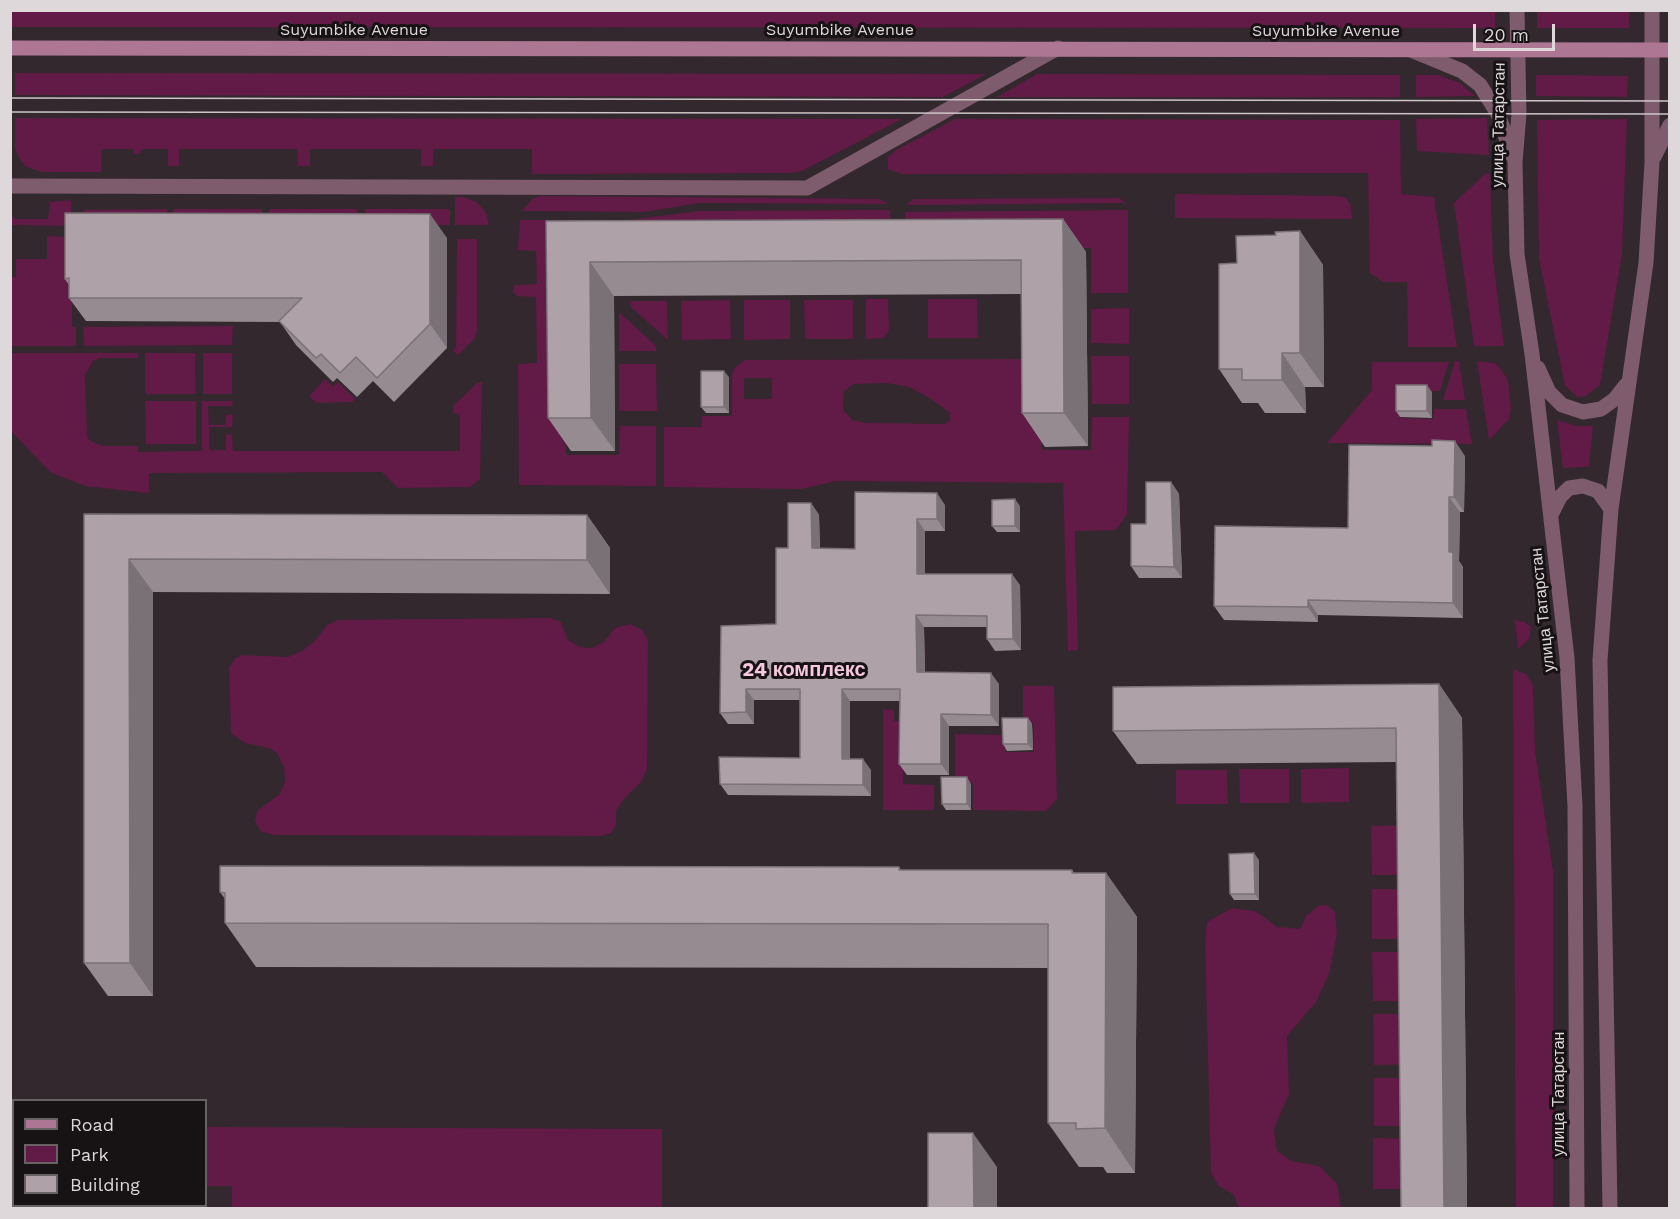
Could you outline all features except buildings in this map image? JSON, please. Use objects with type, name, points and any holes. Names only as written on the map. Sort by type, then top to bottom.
[{"type":"main road","name":"Suyumbike Avenue","points":[[10,48],[1670,50]]},
{"type":"street","name":"улица Татарстан","points":[[1517,10],[1519,114],[1515,162],[1517,254],[1532,354],[1567,657],[1575,806],[1577,1209]]},
{"type":"street","points":[[1610,1209],[1600,660],[1611,509],[1646,263],[1652,162],[1652,10]]},
{"type":"street","points":[[10,186],[807,188],[1058,48]]},
{"type":"street","points":[[1408,49],[1462,70],[1480,85],[1498,114],[1515,162]]},
{"type":"street","points":[[1652,162],[1670,125]]},
{"type":"street","points":[[1532,354],[1549,392],[1562,405],[1583,411],[1601,409],[1615,399],[1627,384]]},
{"type":"street","points":[[1551,515],[1560,497],[1569,488],[1583,486],[1598,491],[1611,509]]},
{"type":"street","points":[[12,1180],[12,1209]]},
{"type":"green space","points":[[11,11],[1495,11],[1495,28],[10,27]]},
{"type":"green space","points":[[1537,11],[1629,11],[1629,28],[1537,28]]},
{"type":"green space","points":[[15,73],[986,74],[943,97],[15,95]]},
{"type":"green space","points":[[1037,74],[1400,75],[1400,97],[997,97]]},
{"type":"green space","points":[[1416,75],[1438,75],[1460,83],[1475,96],[1416,97]]},
{"type":"green space","points":[[1536,75],[1628,76],[1627,97],[1536,96]]},
{"type":"green space","points":[[15,118],[902,119],[802,171],[791,173],[532,174],[532,149],[433,149],[433,166],[421,166],[421,149],[310,149],[310,166],[298,166],[297,149],[179,149],[179,166],[168,166],[168,149],[141,149],[140,154],[134,154],[133,149],[102,149],[101,172],[41,172],[25,166],[19,158],[15,149]]},
{"type":"green space","points":[[1487,118],[1489,155],[1417,151],[1416,119]]},
{"type":"green space","points":[[955,119],[1400,120],[1401,194],[1434,197],[1457,347],[1408,347],[1407,282],[1383,282],[1370,273],[1368,173],[901,174],[888,169],[888,157],[896,150]]},
{"type":"green space","points":[[1627,119],[1622,254],[1600,385],[1586,396],[1578,397],[1565,386],[1539,259],[1537,120]]},
{"type":"green space","points":[[1486,173],[1490,173],[1493,260],[1504,346],[1474,346],[1454,203]]},
{"type":"green space","points":[[1175,194],[1344,197],[1350,203],[1352,219],[1175,218]]},
{"type":"green space","points":[[540,196],[880,199],[888,204],[700,203],[643,212],[522,211],[532,199]]},
{"type":"green space","points":[[455,197],[464,197],[477,202],[486,213],[489,225],[455,225]]},
{"type":"green space","points":[[1119,198],[1126,203],[906,205],[914,199]]},
{"type":"green space","points":[[71,200],[71,226],[11,225],[10,201],[13,219],[48,219],[50,202]]},
{"type":"green space","points":[[167,209],[167,226],[84,226],[84,210]]},
{"type":"green space","points":[[173,209],[262,209],[262,225],[173,225]]},
{"type":"green space","points":[[269,209],[357,209],[357,225],[269,225]]},
{"type":"green space","points":[[365,209],[450,209],[450,225],[364,225]]},
{"type":"green space","points":[[890,210],[890,248],[629,249],[629,220],[700,211]]},
{"type":"green space","points":[[1128,210],[1128,293],[1091,293],[1091,248],[905,249],[905,212]]},
{"type":"green space","points":[[520,220],[615,220],[615,249],[566,249],[566,455],[619,455],[620,426],[656,426],[656,486],[519,485],[518,364],[537,363],[536,297],[517,296],[513,292],[515,285],[537,284],[536,251],[518,250]]},
{"type":"green space","points":[[47,236],[72,237],[72,327],[76,327],[76,346],[11,346],[10,277],[16,277],[16,259],[47,259]]},
{"type":"green space","points":[[457,239],[477,239],[477,332],[475,338],[458,355],[453,351],[456,347]]},
{"type":"green space","points":[[866,299],[888,299],[889,330],[884,338],[866,339]]},
{"type":"green space","points":[[928,299],[977,299],[978,338],[928,338]]},
{"type":"green space","points":[[730,300],[731,339],[682,340],[681,301]]},
{"type":"green space","points":[[744,300],[790,300],[790,339],[744,340]]},
{"type":"green space","points":[[804,300],[853,300],[853,339],[805,339]]},
{"type":"green space","points":[[630,301],[667,301],[668,340],[631,307]]},
{"type":"green space","points":[[1129,308],[1129,344],[1091,343],[1091,309]]},
{"type":"green space","points":[[619,312],[656,346],[656,351],[619,351]]},
{"type":"green space","points":[[233,326],[232,345],[84,346],[83,327]]},
{"type":"green space","points":[[11,353],[138,353],[138,358],[100,358],[93,361],[85,375],[87,436],[90,441],[104,446],[138,446],[138,452],[202,451],[202,401],[233,401],[232,406],[208,406],[209,425],[226,425],[226,415],[233,415],[232,427],[209,427],[209,450],[226,450],[226,434],[232,435],[233,451],[460,451],[460,414],[453,413],[453,406],[477,383],[482,382],[480,479],[470,487],[398,488],[382,472],[149,473],[149,493],[85,486],[50,472],[11,431]]},
{"type":"green space","points":[[145,353],[195,353],[196,394],[145,394]]},
{"type":"green space","points":[[203,353],[232,353],[232,394],[203,394]]},
{"type":"green space","points":[[1091,356],[1129,356],[1129,404],[1092,404]]},
{"type":"green space","points":[[1041,359],[1042,450],[1091,450],[1092,417],[1129,417],[1127,514],[1116,530],[1075,531],[1078,650],[1068,651],[1063,483],[836,481],[802,489],[664,487],[664,427],[702,427],[702,416],[732,416],[732,375],[734,368],[745,360]],"holes":[[[744,378],[772,378],[772,399],[744,399]],[[886,383],[909,387],[929,398],[950,413],[950,420],[945,424],[866,423],[852,420],[843,410],[844,391],[854,384]]]},
{"type":"green space","points":[[1455,361],[1459,361],[1465,400],[1443,400]]},
{"type":"green space","points":[[1477,361],[1494,363],[1508,380],[1511,408],[1509,419],[1489,440]]},
{"type":"green space","points":[[1372,362],[1449,362],[1440,391],[1399,391],[1399,418],[1433,419],[1434,409],[1466,409],[1472,444],[1327,443],[1372,390]]},
{"type":"green space","points":[[619,364],[656,364],[657,411],[619,411]]},
{"type":"green space","points":[[325,379],[333,387],[338,382],[355,399],[352,402],[316,403],[309,396]]},
{"type":"green space","points":[[145,401],[196,401],[196,444],[146,444]]},
{"type":"green space","points":[[1557,420],[1576,426],[1593,426],[1589,467],[1563,468]]},
{"type":"green space","points":[[550,618],[561,622],[568,640],[580,647],[592,648],[604,642],[615,628],[630,624],[642,630],[648,641],[647,770],[641,782],[616,811],[616,825],[611,833],[601,836],[275,835],[262,832],[255,822],[257,811],[280,794],[285,781],[284,767],[277,753],[269,748],[245,743],[231,733],[229,668],[235,659],[242,655],[288,657],[302,651],[316,640],[327,625],[338,620]]},
{"type":"green space","points":[[1515,620],[1525,622],[1531,627],[1529,639],[1518,649]]},
{"type":"green space","points":[[1513,669],[1526,674],[1533,685],[1535,751],[1553,871],[1553,1208],[1516,1208]]},
{"type":"green space","points":[[1023,686],[1054,686],[1057,799],[1046,811],[973,810],[973,783],[955,782],[955,734],[1006,735],[1006,752],[1034,752],[1034,723],[1023,723]]},
{"type":"green space","points":[[883,709],[894,710],[894,721],[903,721],[903,784],[934,785],[934,810],[883,810]]},
{"type":"green space","points":[[1349,768],[1349,802],[1301,803],[1301,769]]},
{"type":"green space","points":[[1239,769],[1289,769],[1289,803],[1240,803]]},
{"type":"green space","points":[[1176,770],[1227,770],[1228,804],[1176,804]]},
{"type":"green space","points":[[1415,825],[1416,875],[1372,875],[1371,826]]},
{"type":"green space","points":[[1372,889],[1416,889],[1416,939],[1372,939]]},
{"type":"green space","points":[[1327,905],[1335,912],[1337,934],[1329,974],[1316,1002],[1287,1036],[1289,1094],[1274,1129],[1277,1151],[1291,1161],[1319,1166],[1337,1184],[1341,1208],[1239,1208],[1234,1195],[1218,1185],[1211,1173],[1205,943],[1207,922],[1232,908],[1255,911],[1277,927],[1300,929],[1306,916],[1318,906]]},
{"type":"green space","points":[[1372,952],[1417,952],[1417,1001],[1373,1001]]},
{"type":"green space","points":[[1373,1014],[1417,1014],[1417,1064],[1374,1065]]},
{"type":"green space","points":[[1374,1078],[1418,1078],[1418,1126],[1374,1126]]},
{"type":"green space","points":[[207,1127],[662,1129],[662,1208],[232,1208],[232,1186],[207,1186]]},
{"type":"green space","points":[[1373,1138],[1419,1139],[1418,1189],[1373,1189]]},
{"type":"tram line","points":[[10,98],[1670,101]]},
{"type":"tram line","points":[[10,112],[1670,114]]},
{"type":"district","name":"24 комплекс","points":[[804,670]]}]
